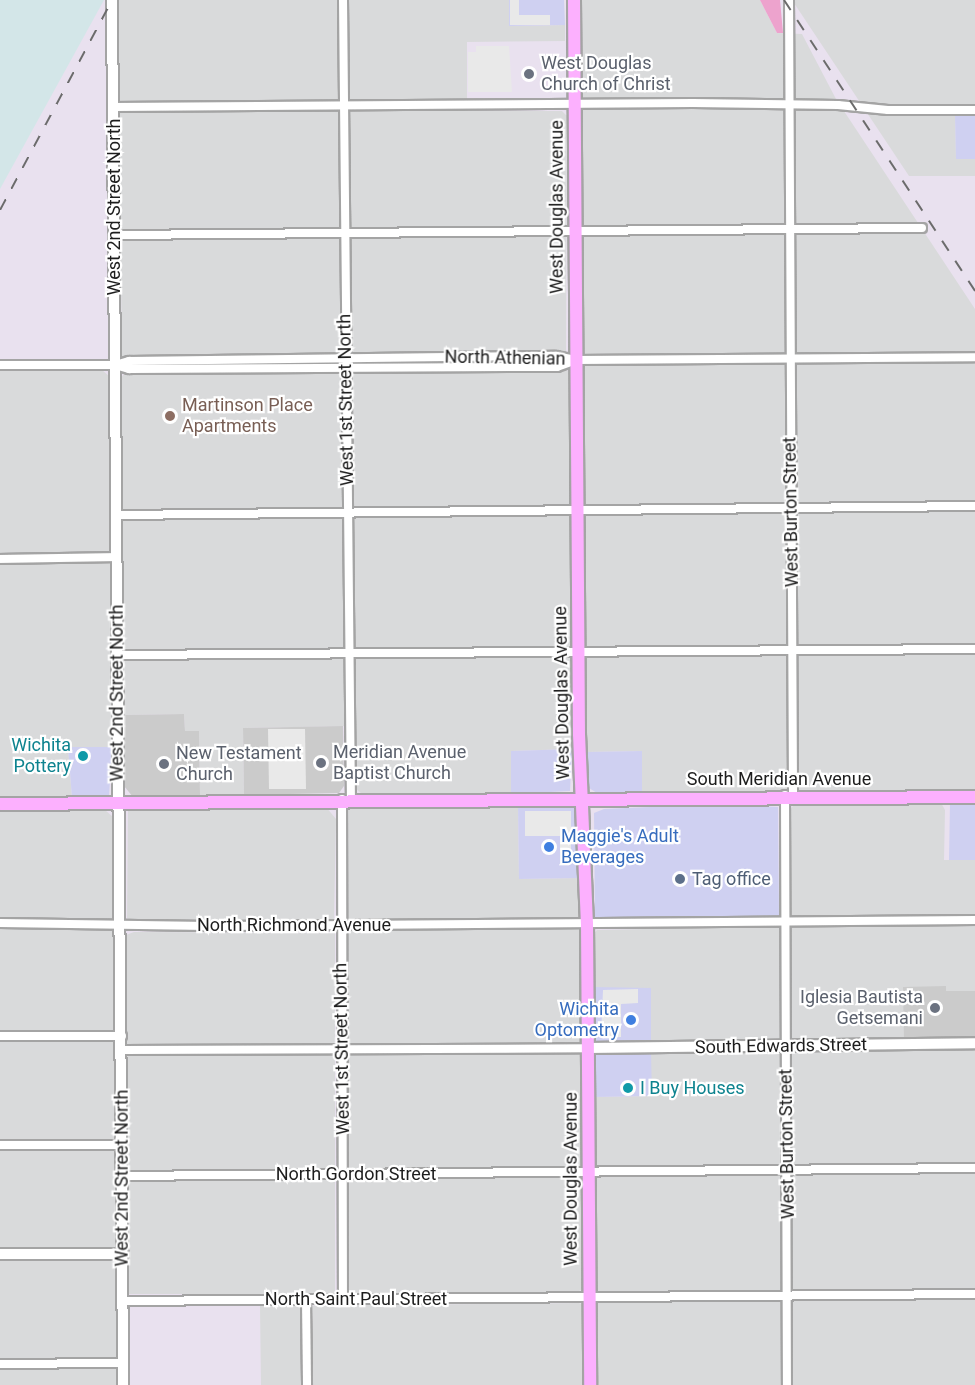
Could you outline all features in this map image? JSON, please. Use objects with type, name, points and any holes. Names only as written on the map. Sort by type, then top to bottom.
[{"type":"main road","name":"West Douglas Avenue","points":[[574,0],[578,654],[587,924],[590,1385]]},
{"type":"main road","name":"South Meridian Avenue","points":[[0,804],[789,795],[975,797]]},
{"type":"street","name":"West 2nd Street North","points":[[112,0],[123,1385]]},
{"type":"street","name":"West 1st Street North","points":[[343,0],[349,655],[341,925],[343,1300]]},
{"type":"street","name":"West Burton Street","points":[[788,1385],[785,922],[793,651],[789,0]]},
{"type":"street","points":[[114,107],[789,103],[888,110],[975,110]]},
{"type":"street","points":[[114,234],[922,228]]},
{"type":"street","name":"North Athenian","points":[[115,365],[129,361],[345,358],[556,356],[576,360]]},
{"type":"street","points":[[576,360],[975,357]]},
{"type":"street","name":"North Athenian","points":[[115,365],[129,369],[557,367],[576,360]]},
{"type":"street","points":[[0,365],[115,365]]},
{"type":"street","points":[[116,515],[347,510],[975,506]]},
{"type":"street","points":[[0,559],[116,557]]},
{"type":"street","points":[[117,655],[975,650]]},
{"type":"street","name":"North Richmond Avenue","points":[[0,923],[341,925],[975,920]]},
{"type":"street","points":[[0,1036],[122,1036]]},
{"type":"street","name":"South Edwards Street","points":[[588,1048],[975,1043]]},
{"type":"street","points":[[122,1050],[588,1048]]},
{"type":"street","points":[[0,1145],[122,1145]]},
{"type":"street","name":"North Gordon Street","points":[[122,1176],[975,1168]]},
{"type":"street","points":[[0,1254],[123,1254]]},
{"type":"street","name":"North Saint Paul Street","points":[[123,1301],[975,1294]]},
{"type":"street","points":[[306,1300],[307,1385]]},
{"type":"street","points":[[0,1364],[123,1363]]},
{"type":"shaded area","points":[[0,0],[104,0],[0,189]]},
{"type":"shaded area","points":[[117,0],[509,0],[509,26],[565,25],[565,41],[467,42],[467,111],[562,111],[567,116],[566,352],[122,357]]},
{"type":"shaded area","points":[[509,0],[564,0],[565,25],[509,26]]},
{"type":"shaded area","points":[[510,0],[519,0],[519,15],[550,15],[550,25],[510,25]]},
{"type":"shaded area","points":[[582,0],[760,0],[777,33],[802,34],[836,99],[975,309],[975,790],[642,792],[642,751],[586,752]]},
{"type":"shaded area","points":[[760,0],[780,0],[783,33],[777,33]]},
{"type":"shaded area","points":[[792,0],[975,0],[975,105],[955,105],[956,159],[975,159],[975,176],[909,176]]},
{"type":"shaded area","points":[[476,46],[509,46],[512,92],[468,92],[468,52],[476,52]]},
{"type":"shaded area","points":[[975,113],[975,159],[956,159],[955,114]]},
{"type":"shaded area","points":[[565,369],[569,372],[572,749],[511,751],[511,794],[362,794],[353,786],[352,726],[243,728],[244,795],[200,795],[199,731],[185,731],[184,714],[123,715],[120,379],[124,374]]},
{"type":"shaded area","points":[[102,370],[109,376],[112,747],[68,747],[72,798],[0,799],[0,371]]},
{"type":"shaded area","points":[[184,714],[185,731],[199,731],[200,795],[133,797],[124,786],[123,715]]},
{"type":"shaded area","points":[[343,726],[344,786],[339,793],[244,795],[243,728]]},
{"type":"shaded area","points":[[268,729],[305,729],[306,789],[269,789]]},
{"type":"shaded area","points":[[68,747],[112,747],[109,796],[72,798]]},
{"type":"shaded area","points":[[572,749],[570,791],[511,794],[511,751]]},
{"type":"shaded area","points":[[642,751],[642,792],[597,793],[589,788],[586,752]]},
{"type":"shaded area","points":[[940,801],[945,810],[944,860],[975,860],[975,991],[946,991],[946,987],[904,1041],[651,1043],[593,987],[593,935],[597,930],[789,926],[790,809],[796,803]]},
{"type":"shaded area","points":[[975,802],[975,860],[949,860],[950,804]]},
{"type":"shaded area","points":[[718,804],[778,807],[779,918],[595,918],[594,813],[604,809]]},
{"type":"shaded area","points":[[518,805],[519,879],[579,878],[583,1289],[575,1293],[351,1296],[348,1294],[345,811],[347,807]]},
{"type":"shaded area","points":[[518,805],[574,808],[579,878],[519,879]]},
{"type":"shaded area","points":[[326,807],[336,819],[334,920],[134,921],[127,918],[128,810]]},
{"type":"shaded area","points":[[105,810],[113,817],[117,1385],[0,1385],[0,811]]},
{"type":"shaded area","points":[[525,811],[571,811],[571,852],[560,852],[560,836],[525,836]]},
{"type":"shaded area","points":[[134,932],[335,933],[335,1294],[129,1294],[124,940],[126,935]]},
{"type":"shaded area","points":[[946,986],[946,991],[975,991],[975,1040],[904,1041],[903,987]]},
{"type":"shaded area","points":[[593,987],[651,988],[651,1043],[595,1043]]},
{"type":"shaded area","points":[[638,989],[638,1003],[621,1004],[621,1037],[601,1037],[603,990]]},
{"type":"shaded area","points":[[975,1050],[975,1385],[596,1385],[594,1097],[651,1096],[651,1053]]},
{"type":"shaded area","points":[[595,1053],[651,1053],[652,1096],[594,1097]]},
{"type":"shaded area","points":[[579,1303],[583,1305],[582,1385],[261,1385],[260,1306]]},
{"type":"railway","points":[[0,210],[112,0]]},
{"type":"railway","points":[[784,0],[975,291]]},
{"type":"place","name":"West Douglas Church of Christ","points":[[529,74]]},
{"type":"place","name":"Martinson Place Apartments","points":[[170,416]]},
{"type":"place","name":"Wichita Pottery","points":[[83,756]]},
{"type":"place","name":"Meridian Avenue Baptist Church","points":[[321,763]]},
{"type":"place","name":"New Testament Church","points":[[164,764]]},
{"type":"place","name":"Maggie's Adult Beverages","points":[[549,847]]},
{"type":"place","name":"Tag office","points":[[680,879]]},
{"type":"place","name":"Iglesia Bautista Getsemani","points":[[935,1008]]},
{"type":"place","name":"Wichita Optometry","points":[[631,1020]]},
{"type":"place","name":"I Buy Houses","points":[[628,1088]]}]
